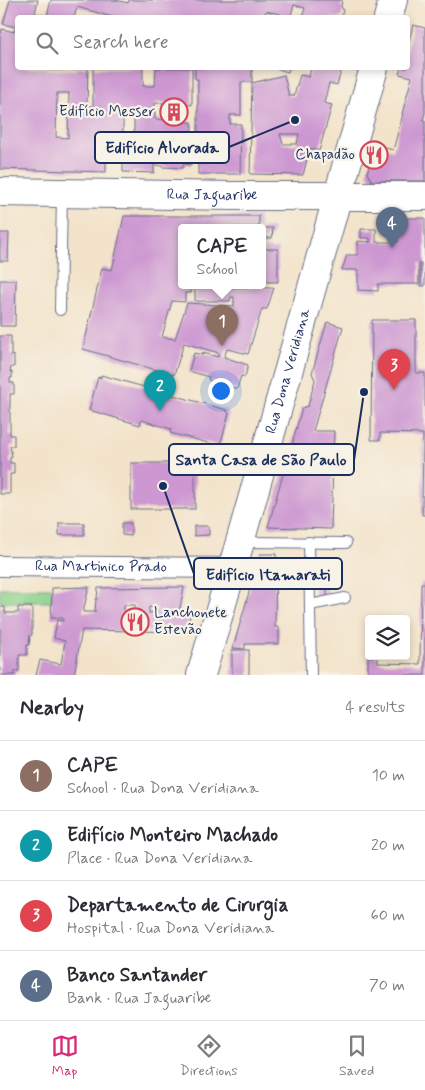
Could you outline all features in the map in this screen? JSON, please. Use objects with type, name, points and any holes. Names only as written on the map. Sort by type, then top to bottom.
[{"type":"street","points":[[389,15],[393,0]]},
{"type":"street","name":"Rua Dona Veridiana","points":[[201,675],[373,70]]},
{"type":"street","name":"Rua Jaguaribe","points":[[0,192],[337,197],[425,196]]},
{"type":"street","name":"Rua Martinico Prado","points":[[0,566],[232,568]]},
{"type":"lane","points":[[60,310],[62,193]]},
{"type":"lane","points":[[240,542],[346,543]]},
{"type":"lane","points":[[309,542],[311,675]]},
{"type":"lane","points":[[310,605],[345,598]]},
{"type":"green space","points":[[0,588],[52,588],[52,602],[0,602]]},
{"type":"building","points":[[10,0],[38,0],[35,13],[43,15],[15,15],[15,27],[3,24]]},
{"type":"building","points":[[51,0],[116,0],[128,3],[129,0],[342,0],[341,6],[343,10],[342,15],[303,15],[305,8],[294,5],[291,15],[280,15],[266,11],[265,15],[105,15],[77,7],[75,15],[47,15]]},
{"type":"building","points":[[413,25],[425,28],[425,113],[423,120],[425,121],[425,181],[372,181],[367,173],[375,145],[393,150],[403,114],[412,77],[399,74],[400,70],[410,70],[410,37]]},
{"type":"building","points":[[2,29],[14,32],[15,30],[15,70],[88,70],[87,106],[93,106],[93,70],[143,70],[143,86],[155,86],[156,70],[192,70],[192,105],[180,104],[180,122],[192,122],[191,165],[183,164],[183,168],[154,165],[154,173],[123,172],[123,158],[106,158],[106,172],[0,169],[0,36]],"holes":[[[57,93],[69,93],[68,138],[56,137]],[[155,103],[168,103],[168,120],[155,119]],[[123,118],[134,118],[134,136],[123,136]]]},
{"type":"building","points":[[195,70],[252,70],[252,82],[241,82],[241,115],[230,115],[230,124],[241,124],[240,174],[198,174],[198,79],[195,79]]},
{"type":"building","points":[[311,70],[341,70],[337,85],[329,83],[324,103],[332,105],[319,151],[310,148],[303,175],[250,174],[252,83],[284,75],[289,96],[294,96],[300,75],[309,77]],"holes":[[[280,134],[299,134],[297,144],[283,144]]]},
{"type":"building","points":[[124,216],[259,216],[259,224],[178,224],[178,289],[191,289],[191,293],[185,293],[185,302],[172,301],[162,337],[175,339],[187,303],[234,306],[234,297],[231,297],[230,301],[195,301],[195,289],[274,288],[267,309],[262,309],[248,354],[227,349],[224,357],[248,365],[245,377],[241,376],[237,389],[208,380],[209,377],[189,371],[194,353],[218,357],[219,353],[184,343],[174,375],[83,349],[102,268],[112,270]]},
{"type":"building","points":[[402,218],[425,218],[425,286],[421,286],[421,263],[419,263],[419,284],[378,284],[378,291],[358,290],[358,270],[342,270],[347,255],[358,255],[358,241],[370,242],[370,238],[361,238],[361,229],[376,229],[376,242],[398,242],[397,235],[402,235]]},
{"type":"building","points":[[266,228],[273,228],[272,238],[266,238]]},
{"type":"building","points":[[0,233],[9,233],[8,261],[0,261]]},
{"type":"building","points":[[266,249],[278,249],[278,282],[266,282]]},
{"type":"building","points":[[0,280],[16,280],[15,326],[0,326]]},
{"type":"building","points":[[372,320],[416,320],[416,373],[425,373],[425,515],[422,515],[423,434],[380,433],[380,440],[371,440]]},
{"type":"building","points":[[327,322],[343,327],[313,431],[334,431],[331,529],[268,527],[285,467],[292,467],[293,440],[302,408],[308,406],[315,380],[312,373]]},
{"type":"building","points":[[0,336],[11,336],[11,356],[14,355],[14,367],[11,367],[10,372],[12,372],[12,378],[10,378],[10,383],[14,383],[14,394],[10,394],[10,435],[14,435],[14,446],[10,446],[12,457],[10,457],[10,463],[14,463],[14,474],[10,474],[10,494],[0,494]]},
{"type":"building","points":[[101,375],[227,410],[229,413],[220,446],[170,433],[171,429],[141,420],[140,425],[89,410],[98,377],[101,378]]},
{"type":"building","points":[[131,463],[195,463],[195,509],[131,509]]},
{"type":"building","points":[[59,523],[84,523],[84,535],[59,535]]},
{"type":"building","points":[[122,523],[131,523],[131,536],[122,535]]},
{"type":"building","points":[[194,526],[209,526],[209,535],[194,536]]},
{"type":"building","points":[[260,554],[276,554],[275,627],[279,627],[279,644],[245,644],[245,649],[233,648]]},
{"type":"building","points":[[285,561],[304,561],[304,576],[285,576]]},
{"type":"building","points":[[314,580],[327,580],[327,599],[314,599]]},
{"type":"building","points":[[421,583],[425,583],[425,675],[368,675],[368,660],[378,660],[378,663],[420,664]]},
{"type":"building","points":[[89,587],[83,612],[95,612],[98,588],[184,587],[179,613],[191,613],[185,632],[82,630],[74,675],[36,675],[40,660],[61,664],[65,641],[54,638],[57,620],[63,621],[63,618],[51,618],[52,588]],"holes":[[[124,605],[135,605],[136,612],[124,612]],[[149,607],[157,608],[157,612],[149,613]]]},
{"type":"building","points":[[0,607],[5,607],[5,613],[18,613],[18,607],[32,607],[32,635],[30,635],[29,645],[27,645],[27,655],[19,655],[19,671],[15,671],[15,675],[0,675]]},
{"type":"building","points":[[232,650],[249,650],[249,675],[232,675]]},
{"type":"place","name":"Edifício Messer","points":[[174,112]]},
{"type":"place","name":"Edifício Alvorada","points":[[295,120]]},
{"type":"place","name":"Chapadão","points":[[374,155]]},
{"type":"place","name":"Banco Santander","points":[[392,248]]},
{"type":"place","name":"CAPE","points":[[222,346]]},
{"type":"place","name":"Departamento de Cirurgia","points":[[394,390]]},
{"type":"place","name":"Santa Casa de São Paulo","points":[[364,392]]},
{"type":"place","name":"Edifício Monteiro Machado","points":[[160,411]]},
{"type":"place","name":"Edifício Itamarati","points":[[163,486]]},
{"type":"place","name":"Lanchonete Estevão","points":[[135,622]]}]
